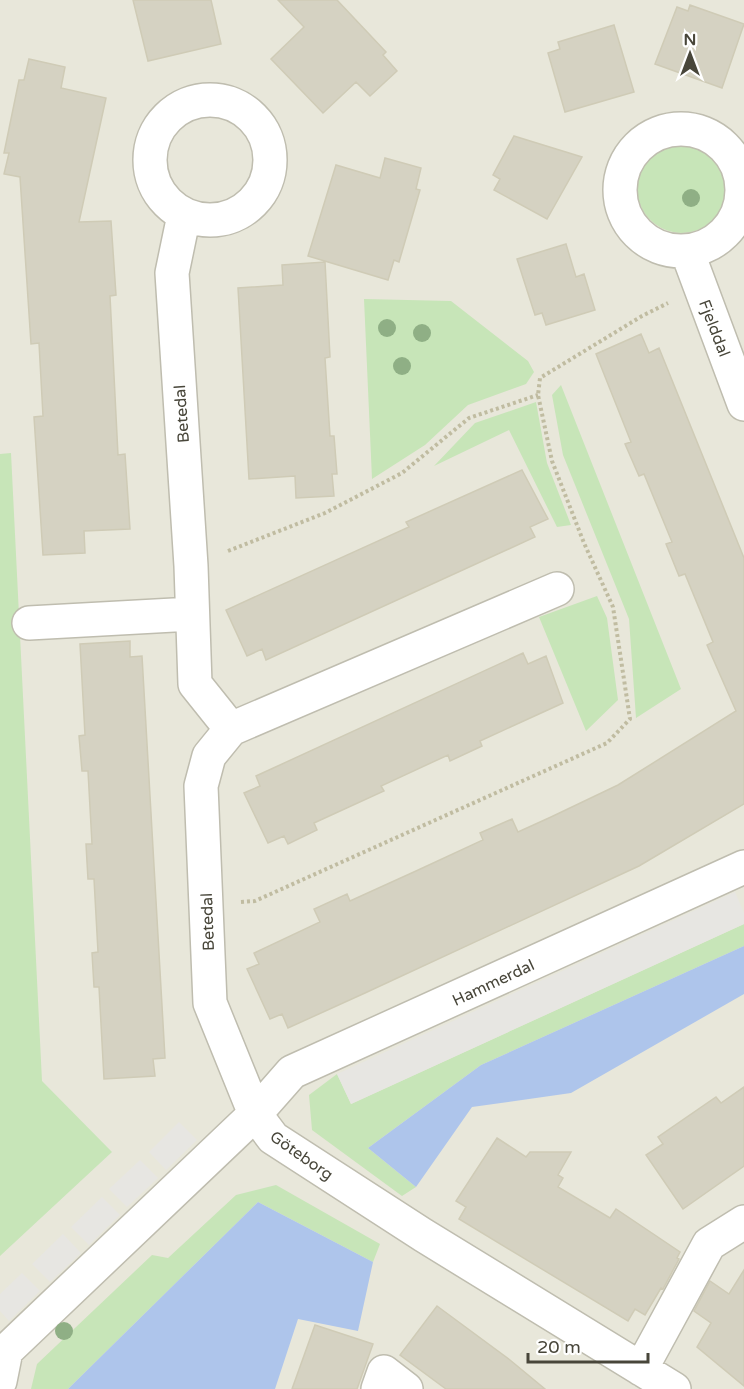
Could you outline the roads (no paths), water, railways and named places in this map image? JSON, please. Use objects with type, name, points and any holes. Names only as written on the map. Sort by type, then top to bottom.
[{"type":"street","name":"Betedal","points":[[184,215],[172,273],[191,566],[195,684],[231,729]]},
{"type":"street","name":"Fjelddal","points":[[687,251],[744,404]]},
{"type":"street","name":"Betedal","points":[[255,1114],[210,1004],[201,786],[209,756],[231,729],[557,589]]},
{"type":"street","points":[[29,623],[192,614]]},
{"type":"street","name":"Hammerdal","points":[[255,1114],[292,1072],[744,867]]},
{"type":"street","points":[[0,1381],[6,1351],[255,1114]]},
{"type":"street","name":"Göteborg","points":[[255,1114],[273,1138],[423,1235],[672,1388]]},
{"type":"street","points":[[641,1369],[709,1244],[744,1222]]},
{"type":"street","points":[[378,1389],[384,1372],[406,1389]]},
{"type":"water","points":[[744,946],[744,994],[571,1093],[472,1107],[416,1187],[368,1148],[481,1065]]},
{"type":"water","points":[[258,1202],[373,1262],[358,1331],[298,1319],[275,1389],[68,1389]]}]
